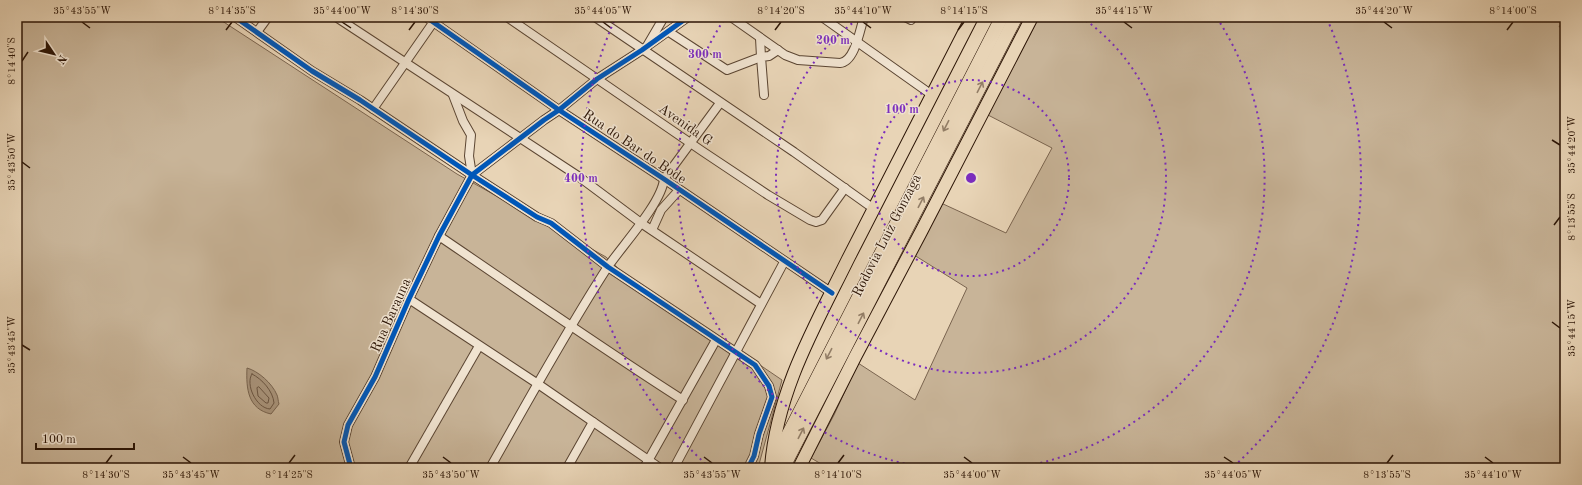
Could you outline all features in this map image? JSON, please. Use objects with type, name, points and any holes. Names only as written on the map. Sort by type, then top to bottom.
[{"type":"highway","name":"Rodovia Luiz Gonzaga","points":[[771,468],[1002,17]]},
{"type":"highway","name":"Rodovia Luiz Gonzaga","points":[[783,468],[1016,17]]},
{"type":"main road","points":[[771,468],[773,442],[792,376],[808,339],[972,17]]},
{"type":"main road","points":[[799,468],[1032,17]]},
{"type":"street","points":[[235,17],[286,54],[373,109],[537,217],[550,223],[608,267],[755,365],[772,391],[771,402],[762,426],[754,456],[748,468]]},
{"type":"street","points":[[257,32],[268,17]]},
{"type":"street","points":[[336,17],[578,176],[641,223],[761,304]]},
{"type":"street","name":"Rua do Bar do Bode","points":[[426,17],[435,20],[559,110],[832,293]]},
{"type":"street","name":"Avenida G","points":[[507,17],[768,195],[814,222],[822,220],[845,188]]},
{"type":"street","points":[[595,17],[605,20],[720,103],[794,152],[874,208]]},
{"type":"street","points":[[645,48],[664,17]]},
{"type":"street","points":[[472,175],[559,110],[597,79],[670,32],[688,17]]},
{"type":"street","points":[[731,17],[785,55],[798,60],[844,63],[850,57],[857,42],[864,17]]},
{"type":"street","points":[[822,17],[932,96]]},
{"type":"street","points":[[905,17],[911,20],[912,17]]},
{"type":"street","points":[[373,109],[435,20]]},
{"type":"street","points":[[670,32],[727,70],[769,56],[778,50]]},
{"type":"street","points":[[760,38],[764,94]]},
{"type":"street","points":[[453,95],[463,121],[471,134],[469,156],[472,175]]},
{"type":"street","points":[[490,468],[572,325],[608,267],[641,223],[662,189],[664,179],[720,103]]},
{"type":"street","name":"Rua Barauna","points":[[351,468],[344,442],[348,425],[375,376],[439,236],[472,175]]},
{"type":"street","points":[[652,230],[661,210],[679,190]]},
{"type":"street","points":[[439,236],[572,325],[624,362],[683,400]]},
{"type":"street","points":[[674,468],[784,262]]},
{"type":"street","points":[[409,299],[538,384],[660,468]]},
{"type":"street","points":[[644,468],[716,340]]},
{"type":"street","points":[[409,468],[479,346]]},
{"type":"street","points":[[567,468],[593,422]]},
{"type":"shaded area","points":[[17,17],[216,17],[457,174],[606,257],[620,270],[782,380],[758,468],[17,468]]},
{"type":"shaded area","points":[[1039,17],[1565,17],[1559,27],[1565,25],[1565,468],[828,468],[811,458],[834,415],[858,363],[915,400],[967,288],[914,255],[941,203],[1006,233],[1052,148],[988,115]]},
{"type":"water","points":[[247,368],[264,378],[275,391],[279,404],[271,414],[257,408],[253,403],[248,390]]},
{"type":"cycle path","points":[[235,17],[312,71],[360,100],[537,217],[551,223],[608,267],[755,365],[769,386],[772,397],[759,434],[754,456],[748,468]]},
{"type":"cycle path","points":[[426,17],[559,110],[832,293]]},
{"type":"cycle path","points":[[351,468],[344,442],[348,425],[375,377],[409,299],[439,236],[472,175],[559,110],[597,79],[642,50],[688,17]]}]
